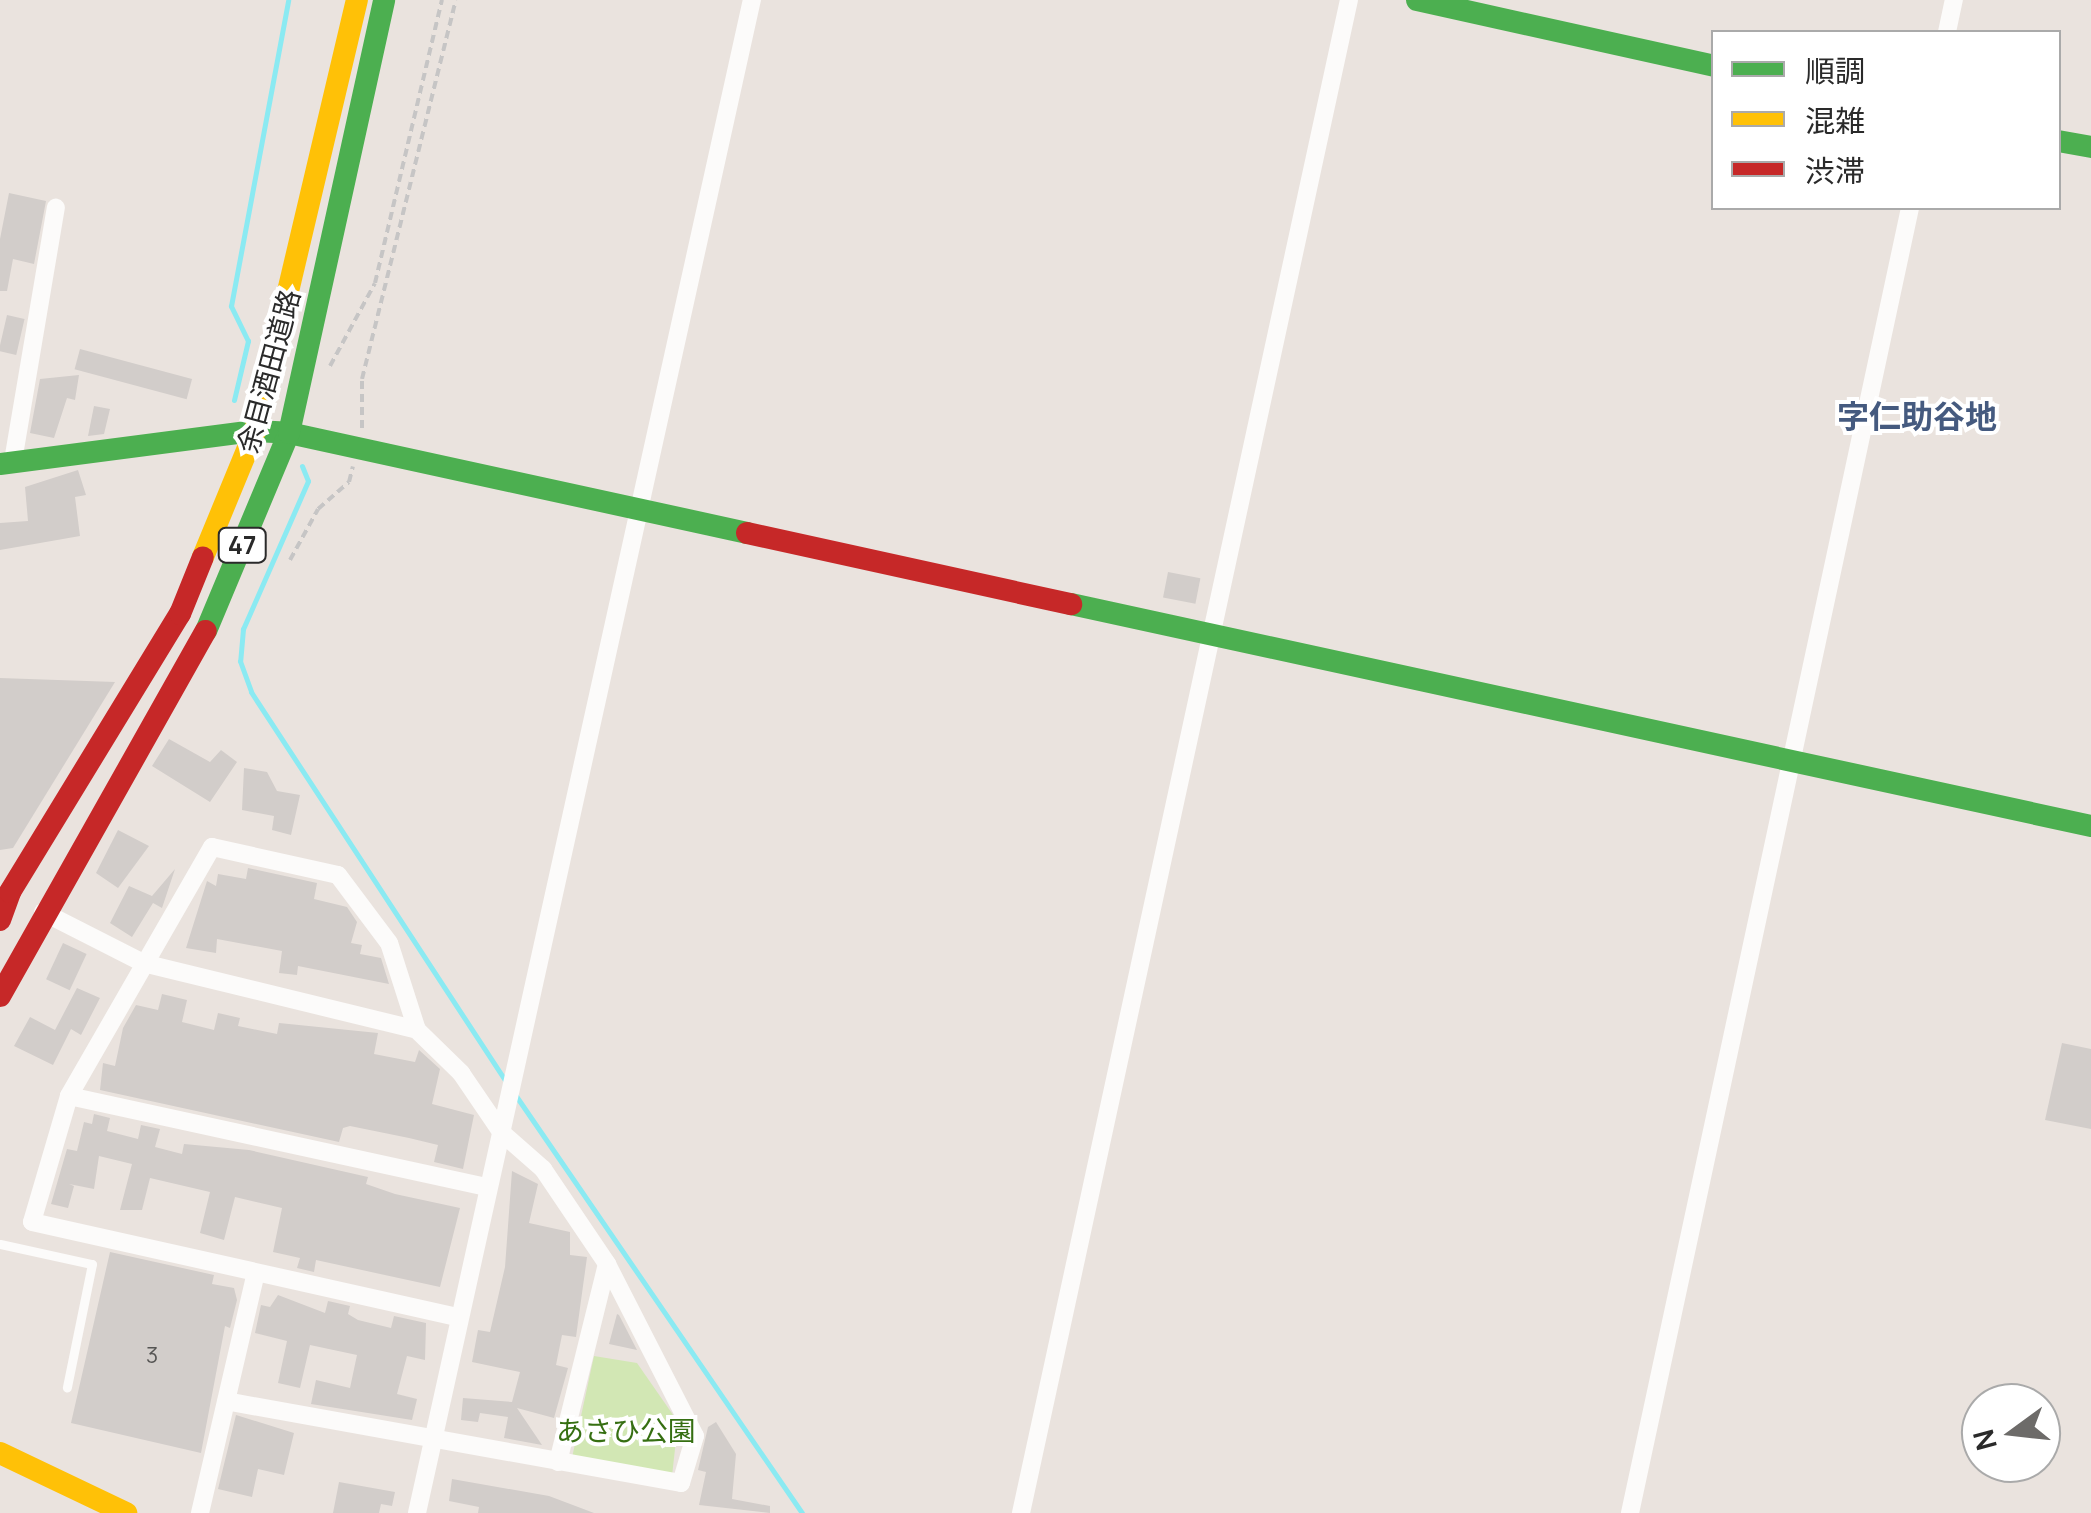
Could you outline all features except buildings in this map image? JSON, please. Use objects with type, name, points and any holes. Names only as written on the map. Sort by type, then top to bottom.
[{"type":"main road","name":"余目酒田道路","points":[[0,920],[5,889],[180,614],[255,432],[357,0]]},
{"type":"main road","name":"余目酒田道路","points":[[0,996],[42,912],[208,627],[288,433],[384,0]]},
{"type":"main road","points":[[1417,0],[1711,65]]},
{"type":"main road","points":[[2061,142],[2091,148]]},
{"type":"main road","points":[[6,463],[255,432],[288,433],[2091,826]]},
{"type":"main road","points":[[0,1453],[92,1507],[126,1513]]},
{"type":"street","points":[[417,1513],[485,1187],[502,1133],[752,0]]},
{"type":"street","points":[[1021,1513],[1348,0]]},
{"type":"street","points":[[1947,30],[1954,0]]},
{"type":"street","points":[[6,463],[56,208]]},
{"type":"street","points":[[1630,1513],[1910,210]]},
{"type":"street","points":[[226,1401],[681,1483],[695,1436],[608,1264],[542,1169],[502,1133],[462,1073],[417,1030],[389,942],[338,875],[212,847],[69,1096],[32,1222],[458,1317]]},
{"type":"street","points":[[42,912],[143,963],[417,1030]]},
{"type":"street","points":[[69,1096],[485,1187]]},
{"type":"street","points":[[558,1462],[608,1264]]},
{"type":"street","points":[[200,1513],[256,1273]]},
{"type":"lane","points":[[0,1244],[92,1264],[67,1387]]},
{"type":"path","points":[[325,377],[375,283],[442,0]]},
{"type":"path","points":[[290,560],[318,509],[349,482],[367,406],[362,380],[456,0]]},
{"type":"green space","name":"あさひ公園","points":[[594,1356],[637,1363],[678,1422],[672,1476],[570,1467]]},
{"type":"waterway","points":[[234,400],[248,341],[231,306],[288,0]]},
{"type":"waterway","points":[[302,466],[308,481],[243,629],[240,661],[251,692],[508,1084]]},
{"type":"waterway","points":[[514,1093],[802,1513]]},
{"type":"traffic: fast","points":[[206,631],[289,433],[384,0]]},
{"type":"traffic: fast","points":[[1417,0],[1711,65]]},
{"type":"traffic: fast","points":[[2061,142],[2091,147]]},
{"type":"traffic: fast","points":[[0,464],[255,431],[289,433],[747,533]]},
{"type":"traffic: fast","points":[[1071,604],[2091,826]]},
{"type":"traffic: slow","points":[[203,557],[255,431],[357,0]]},
{"type":"traffic: slow","points":[[0,1453],[126,1513]]},
{"type":"traffic: jam","points":[[747,533],[1071,604]]},
{"type":"traffic: jam","points":[[0,920],[10,892],[180,614],[203,557]]},
{"type":"traffic: jam","points":[[0,996],[206,631]]},
{"type":"district","name":"字仁助谷地","points":[[1917,416]]}]
